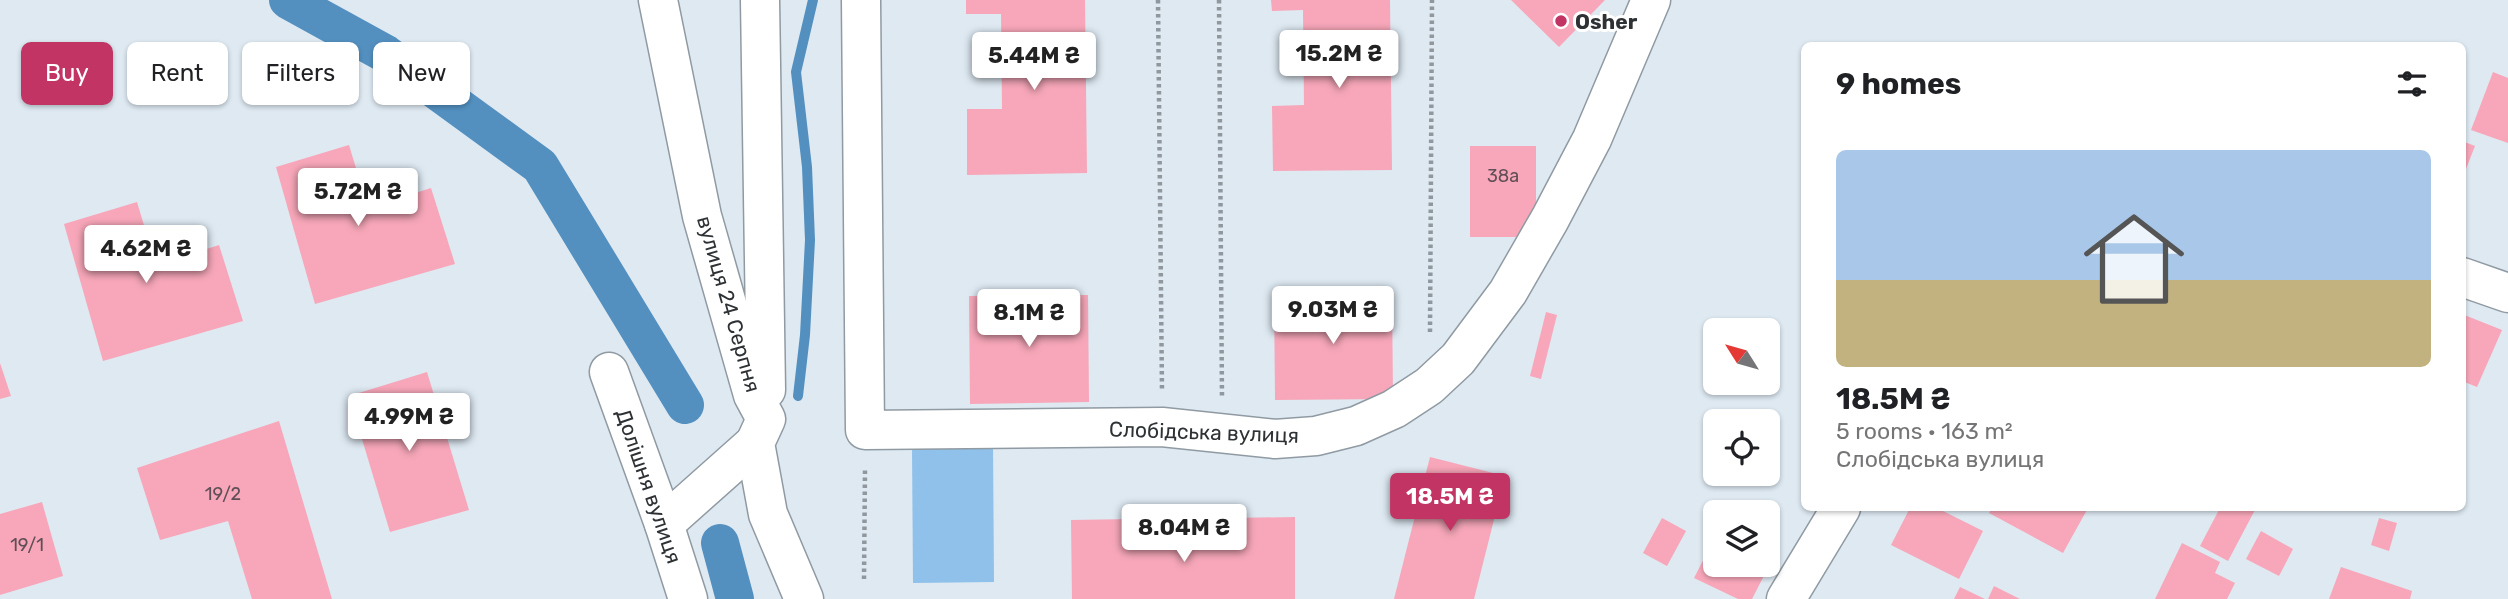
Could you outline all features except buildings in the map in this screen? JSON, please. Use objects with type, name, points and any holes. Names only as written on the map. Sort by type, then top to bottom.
[{"type":"street","name":"вулиця 24 Серпня","points":[[658,0],[702,216],[753,395],[760,431],[768,513],[804,599]]},
{"type":"street","points":[[664,524],[760,431],[760,0]]},
{"type":"street","points":[[861,0],[865,430]]},
{"type":"street","name":"Слобідська вулиця","points":[[865,430],[1162,427],[1275,439],[1316,436],[1356,426],[1394,409],[1429,386],[1458,359],[1507,292],[1550,219],[1592,139],[1651,0]]},
{"type":"street","points":[[2466,278],[2508,293]]},
{"type":"street","name":"Долішня вулиця","points":[[609,372],[688,599]]},
{"type":"street","points":[[1786,599],[1838,511]]},
{"type":"path","points":[[1158,0],[1162,427]]},
{"type":"path","points":[[1219,0],[1222,433]]},
{"type":"path","points":[[1429,386],[1432,0]]},
{"type":"path","points":[[864,579],[865,430]]},
{"type":"shaded area","points":[[993,445],[994,582],[913,583],[912,446]]},
{"type":"waterway","points":[[288,0],[386,54],[540,166],[685,405]]},
{"type":"waterway","points":[[798,396],[805,335],[810,240],[807,167],[796,72],[813,0]]},
{"type":"waterway","points":[[720,543],[735,599]]},
{"type":"place","name":"Osher","points":[[1561,21]]}]
